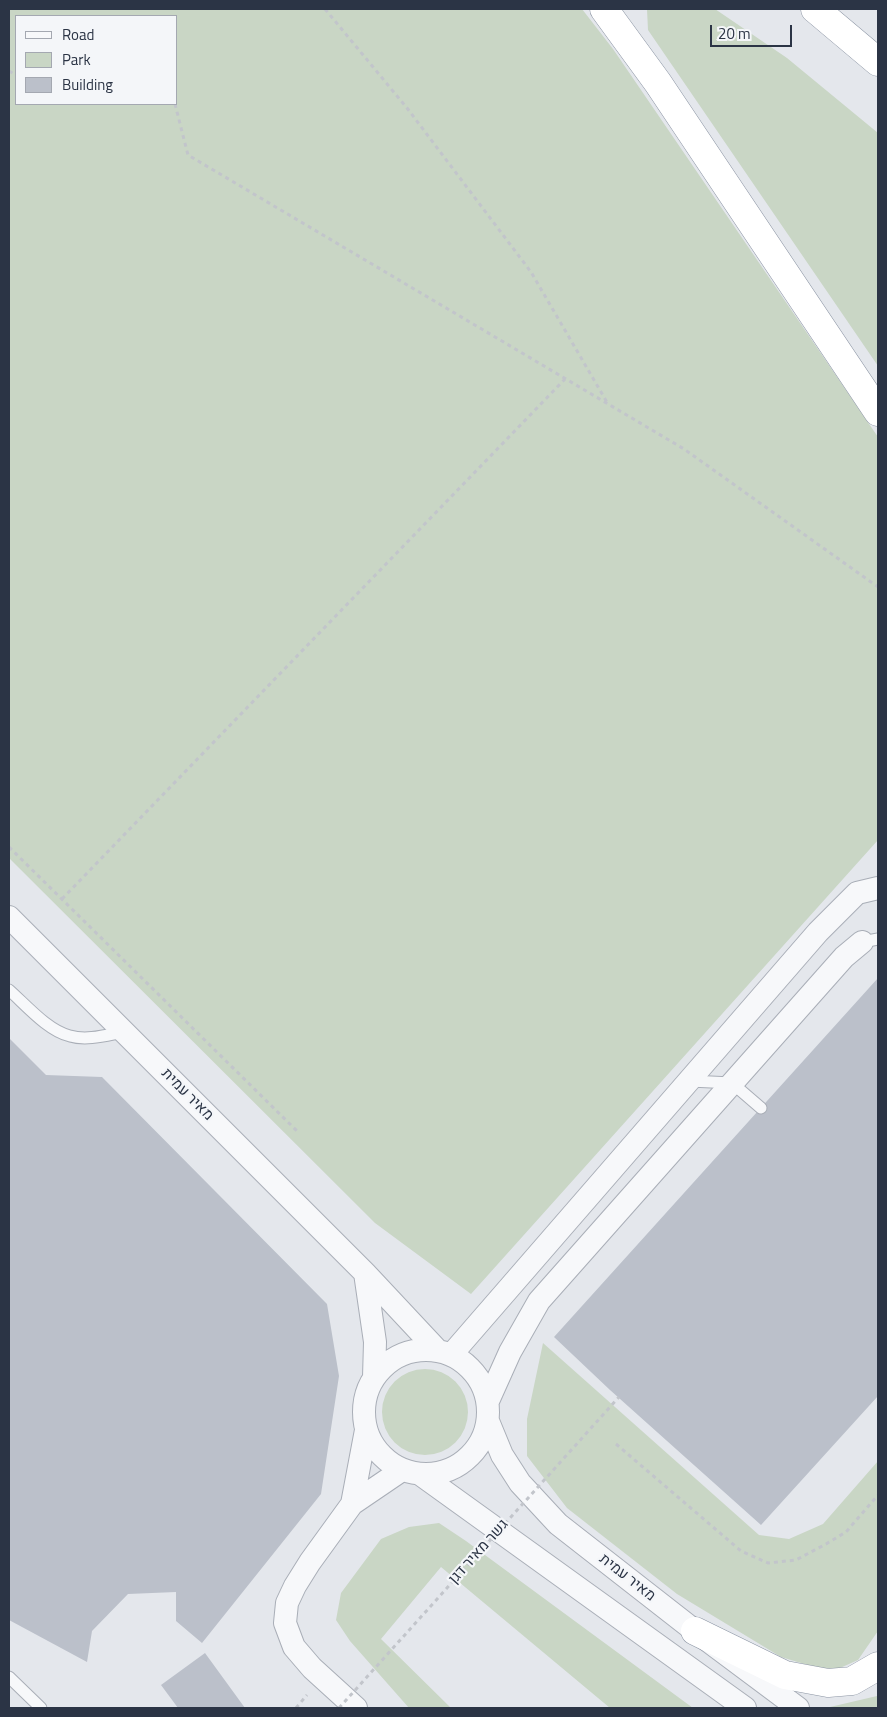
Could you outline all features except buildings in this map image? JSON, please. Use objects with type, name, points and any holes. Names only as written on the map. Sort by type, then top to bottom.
[{"type":"highway","points":[[604,9],[658,83],[878,412]]},
{"type":"highway","points":[[815,9],[878,62]]},
{"type":"highway","points":[[695,1631],[784,1675],[828,1682],[852,1681],[878,1666]]},
{"type":"street","points":[[445,1353],[689,1081],[818,932],[856,893],[878,888]]},
{"type":"street","name":"מאיר עמית","points":[[9,917],[445,1353]]},
{"type":"street","points":[[352,1504],[411,1472],[439,1473],[457,1466],[472,1455],[482,1439],[488,1411],[510,1352],[539,1301],[844,957],[870,940]]},
{"type":"street","points":[[365,1273],[375,1342],[374,1377]]},
{"type":"street","points":[[488,1411],[482,1383],[471,1368],[460,1359],[432,1349],[415,1350],[399,1355],[385,1364],[374,1377],[366,1394],[363,1411],[366,1430],[374,1447],[385,1460],[411,1472],[745,1708]]},
{"type":"street","name":"מאיר עמית","points":[[488,1411],[502,1455],[520,1483],[558,1524],[695,1631],[798,1708]]},
{"type":"street","points":[[356,1708],[312,1668],[294,1647],[285,1623],[287,1604],[295,1586],[352,1504],[366,1430]]},
{"type":"lane","points":[[9,990],[47,1024],[58,1032],[71,1037],[92,1038],[124,1032]]},
{"type":"lane","points":[[689,1081],[732,1083],[761,1108]]},
{"type":"lane","points":[[9,1677],[41,1708]]},
{"type":"path","points":[[325,9],[407,108],[531,272],[608,404]]},
{"type":"path","points":[[175,105],[188,155],[684,449],[878,587]]},
{"type":"path","points":[[62,899],[565,378]]},
{"type":"path","points":[[9,847],[298,1132]]},
{"type":"path","name":"גשר מאיר דגן","points":[[339,1708],[619,1397]]},
{"type":"path","points":[[616,1444],[741,1551],[768,1563],[796,1560],[846,1532],[878,1495]]},
{"type":"green space","points":[[9,9],[582,9],[613,49],[878,437],[878,840],[471,1294],[375,1223],[9,858]]},
{"type":"green space","points":[[647,9],[715,9],[787,58],[878,133],[878,366],[648,30]]},
{"type":"green space","points":[[543,1343],[759,1535],[789,1539],[823,1524],[878,1461],[878,1631],[858,1660],[831,1672],[781,1657],[677,1594],[567,1508],[527,1456],[527,1419]]},
{"type":"green space","points":[[425,1369],[442,1372],[456,1381],[465,1395],[468,1412],[465,1429],[456,1443],[442,1452],[425,1455],[408,1452],[394,1443],[385,1429],[382,1412],[385,1395],[394,1381],[408,1372]]},
{"type":"green space","points":[[439,1523],[693,1708],[610,1708],[441,1567],[381,1639],[451,1708],[409,1708],[350,1641],[336,1620],[341,1593],[381,1539],[409,1527]]},
{"type":"green space","points":[[877,1696],[878,1708],[830,1707]]}]
